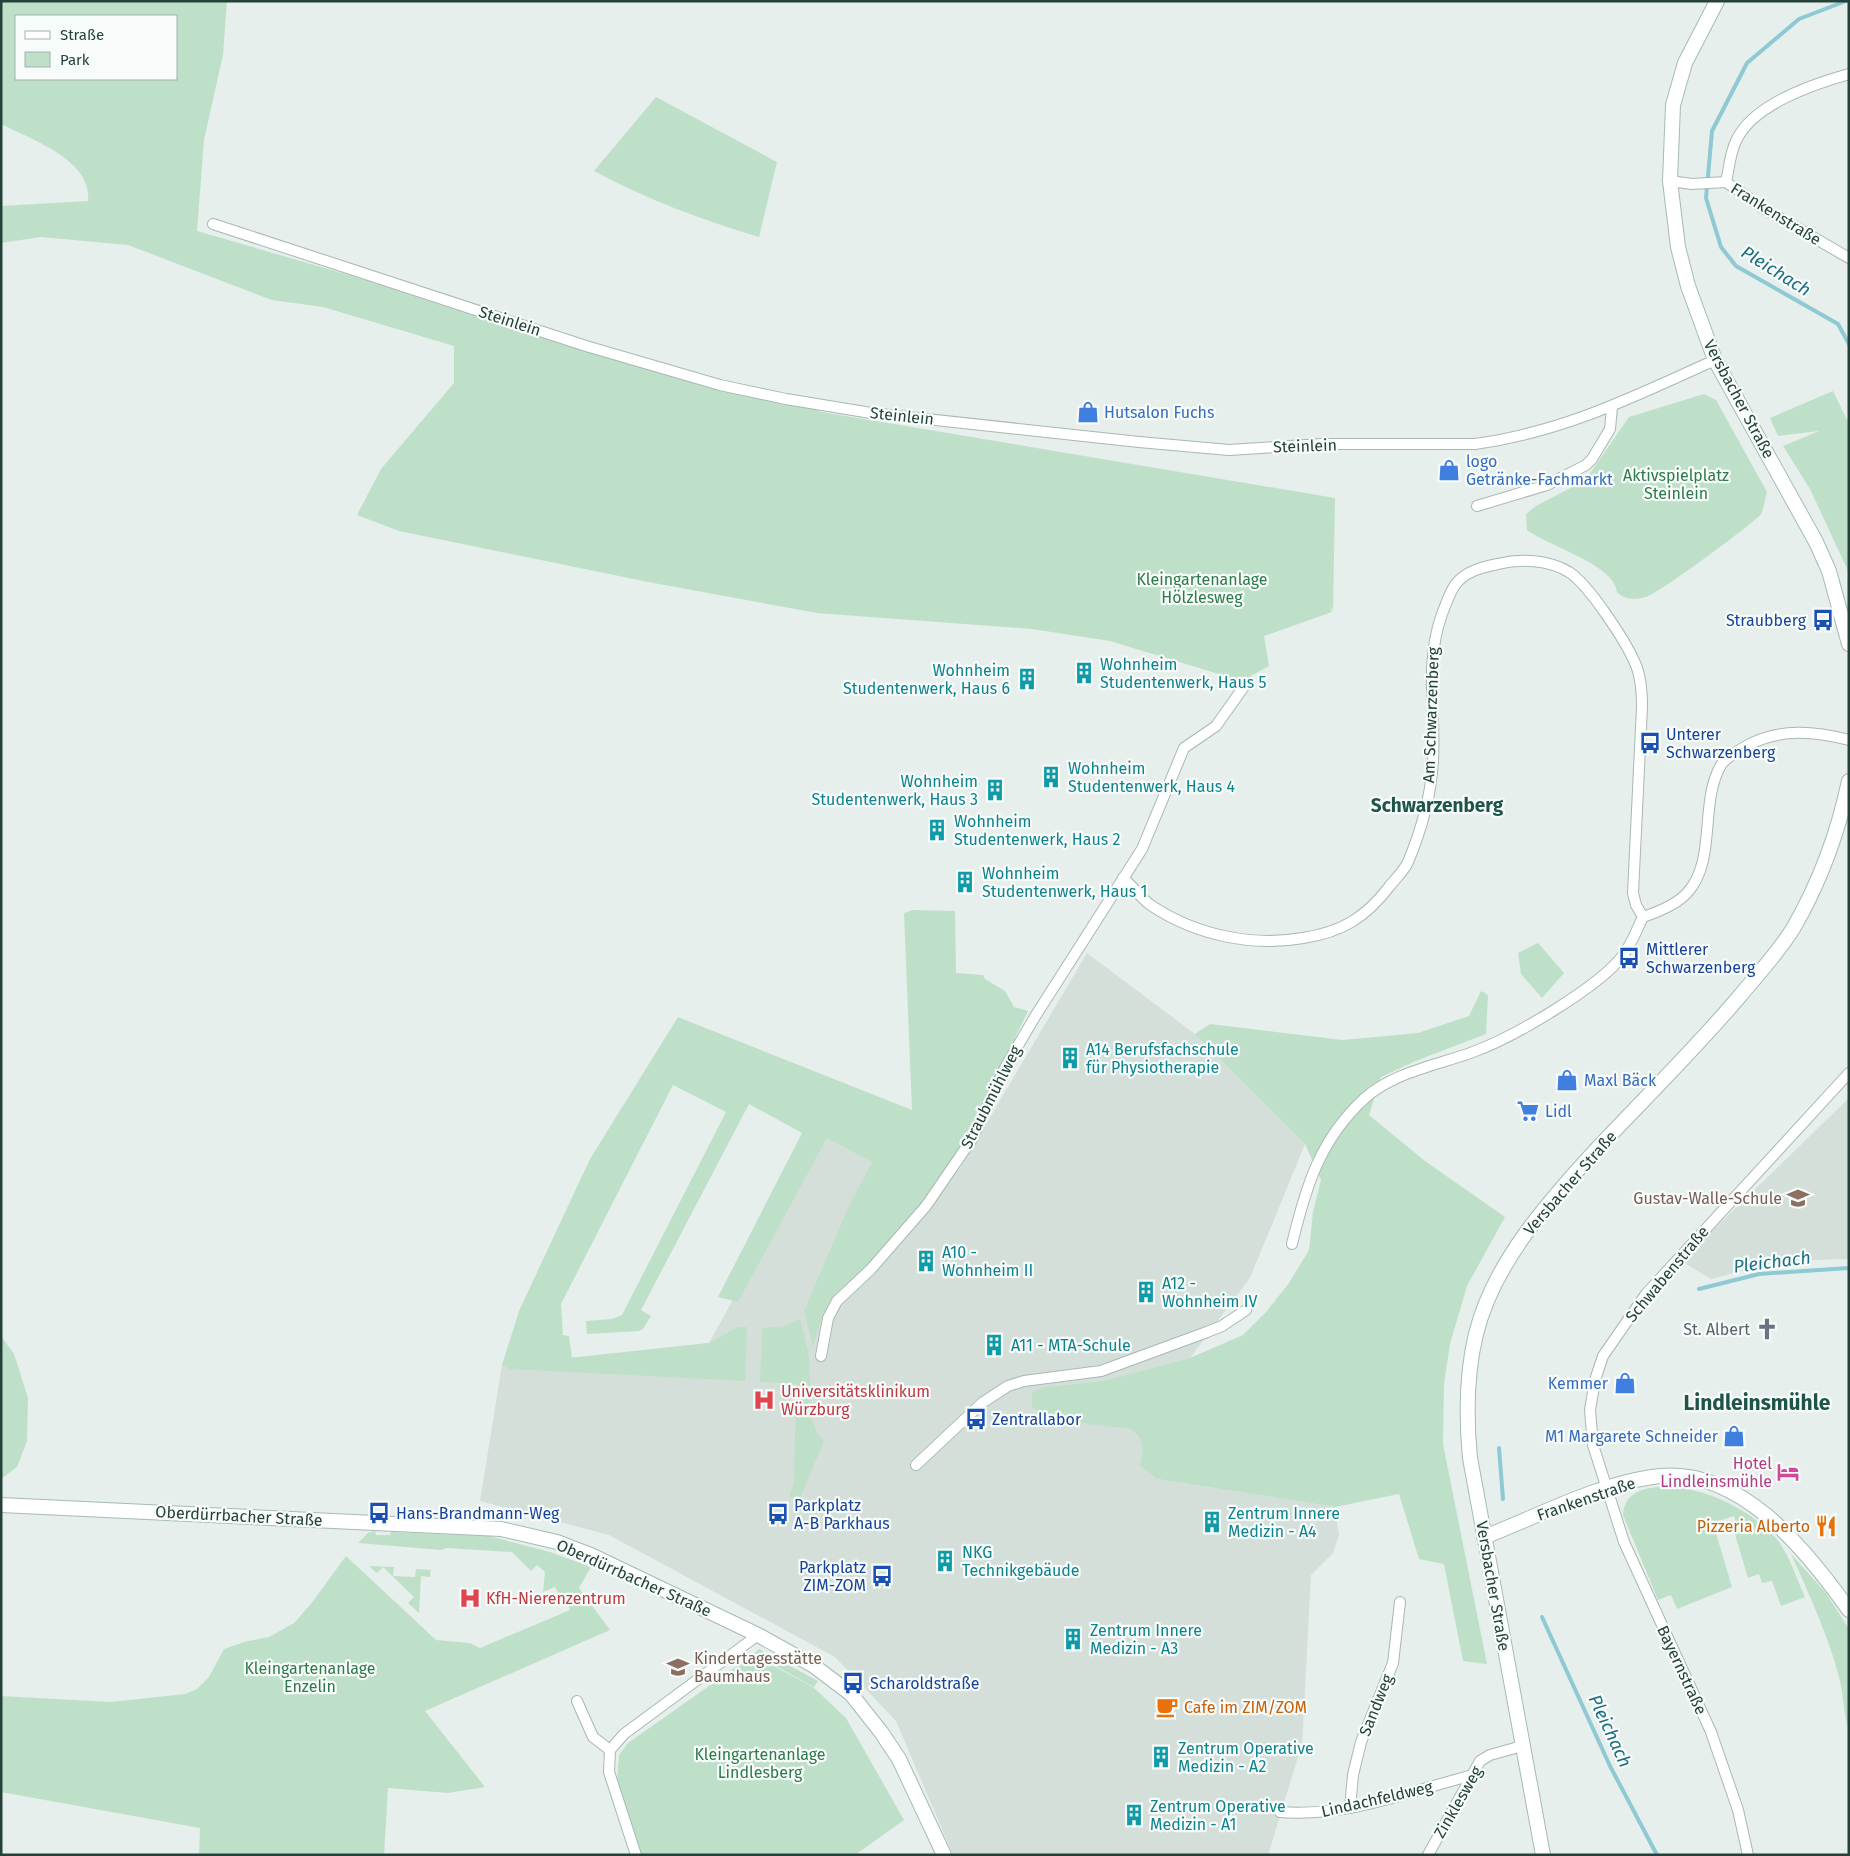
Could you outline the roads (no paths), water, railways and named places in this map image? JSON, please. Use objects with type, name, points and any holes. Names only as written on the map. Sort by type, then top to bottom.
[{"type":"main road","name":"Versbacher Straße","points":[[1718,1],[1685,63],[1678,82],[1673,105],[1670,181],[1678,247],[1685,276],[1715,360],[1816,542],[1829,571],[1849,644]]},
{"type":"main road","name":"Versbacher Straße","points":[[1543,1855],[1470,1458],[1467,1419],[1468,1380],[1476,1333],[1501,1273],[1515,1249],[1557,1194],[1717,1023],[1779,948],[1797,920],[1827,861],[1849,780]]},
{"type":"main road","name":"Frankenstraße","points":[[1484,1537],[1607,1488],[1654,1477],[1677,1476],[1710,1483],[1738,1495],[1786,1531],[1849,1610]]},
{"type":"main road","name":"Oberdürrbacher Straße","points":[[1,1504],[501,1528],[557,1542],[593,1556],[758,1635],[814,1666],[851,1694],[898,1759],[940,1853]]},
{"type":"street","points":[[1726,182],[1736,140],[1754,118],[1779,100],[1804,88],[1849,74]]},
{"type":"street","name":"Frankenstraße","points":[[1670,181],[1711,185],[1726,182],[1771,213],[1849,258]]},
{"type":"street","name":"Steinlein","points":[[213,224],[595,349],[720,385],[786,400],[871,413],[1139,442],[1228,450],[1322,444],[1476,444],[1532,434],[1612,407],[1715,360]]},
{"type":"street","points":[[1478,506],[1547,485],[1586,465],[1592,459],[1610,429],[1612,407]]},
{"type":"street","name":"Am Schwarzenberg","points":[[1123,878],[1151,905],[1175,920],[1207,933],[1243,939],[1281,942],[1323,935],[1353,923],[1380,899],[1407,864],[1427,802],[1433,762],[1431,656],[1434,636],[1450,594],[1462,578],[1480,568],[1504,562],[1528,561],[1551,564],[1569,572],[1583,585],[1597,603],[1635,663],[1642,689],[1642,707],[1633,886],[1636,905],[1644,917]]},
{"type":"street","points":[[1123,878],[1142,849],[1184,748],[1216,726],[1245,685]]},
{"type":"street","points":[[1292,1244],[1306,1187],[1322,1151],[1349,1115],[1366,1097],[1385,1084],[1413,1072],[1475,1052],[1512,1034],[1584,990],[1604,976],[1624,954],[1644,917],[1656,913],[1687,893],[1701,869],[1710,791],[1722,764],[1739,750],[1773,734],[1791,732],[1832,735],[1849,740]]},
{"type":"street","name":"Straubmühlweg","points":[[821,1356],[828,1318],[837,1301],[871,1269],[926,1206],[972,1139],[1006,1066],[1021,1040],[1123,878]]},
{"type":"street","name":"Schwabenstraße","points":[[1607,1488],[1593,1445],[1590,1423],[1595,1380],[1608,1348],[1646,1294],[1849,1074]]},
{"type":"street","points":[[916,1464],[982,1403],[1008,1386],[1024,1381],[1101,1371],[1222,1326],[1246,1310]]},
{"type":"street","name":"Bayernstraße","points":[[1607,1488],[1624,1542],[1711,1732],[1738,1810],[1748,1855]]},
{"type":"street","name":"Sandweg","points":[[1350,1808],[1353,1775],[1362,1742],[1393,1663],[1400,1602]]},
{"type":"street","points":[[636,1855],[609,1772],[610,1750],[624,1734],[758,1635]]},
{"type":"street","points":[[577,1701],[592,1737],[610,1750]]},
{"type":"street","name":"Zinklesweg","points":[[1428,1855],[1480,1761],[1490,1755],[1522,1746]]},
{"type":"street","name":"Lindachfeldweg","points":[[1280,1812],[1310,1814],[1350,1808],[1399,1798],[1473,1775]]},
{"type":"waterway","name":"Pleichach","points":[[1846,1],[1799,19],[1747,63],[1712,131],[1706,198],[1721,247],[1736,266],[1838,324],[1849,344]]},
{"type":"waterway","name":"Pleichach","points":[[1699,1289],[1759,1274],[1849,1268]]},
{"type":"waterway","name":"Pleichach","points":[[1499,1448],[1503,1499]]},
{"type":"waterway","name":"Pleichach","points":[[1542,1617],[1610,1766],[1657,1855]]},
{"type":"place","name":"Hutsalon Fuchs","points":[[1088,412]]},
{"type":"place","name":"logo Getränke-Fachmarkt","points":[[1449,470]]},
{"type":"place","name":"Straubberg","points":[[1823,620]]},
{"type":"place","name":"Wohnheim Studentenwerk, Haus 5","points":[[1084,673]]},
{"type":"place","name":"Wohnheim Studentenwerk, Haus 6","points":[[1027,679]]},
{"type":"place","name":"Unterer Schwarzenberg","points":[[1650,743]]},
{"type":"place","name":"Wohnheim Studentenwerk, Haus 4","points":[[1051,777]]},
{"type":"place","name":"Wohnheim Studentenwerk, Haus 3","points":[[995,790]]},
{"type":"place","name":"Wohnheim Studentenwerk, Haus 2","points":[[937,830]]},
{"type":"place","name":"Wohnheim Studentenwerk, Haus 1","points":[[965,882]]},
{"type":"place","name":"Mittlerer Schwarzenberg","points":[[1629,958]]},
{"type":"place","name":"A14 Berufsfachschule für Physiotherapie","points":[[1070,1058]]},
{"type":"place","name":"Maxl Bäck","points":[[1567,1080]]},
{"type":"place","name":"Lidl","points":[[1528,1111]]},
{"type":"place","name":"Gustav-Walle-Schule","points":[[1798,1198]]},
{"type":"place","name":"A10 - Wohnheim II","points":[[926,1261]]},
{"type":"place","name":"A12 - Wohnheim IV","points":[[1146,1292]]},
{"type":"place","name":"St. Albert","points":[[1767,1329]]},
{"type":"place","name":"A11 - MTA-Schule","points":[[994,1345]]},
{"type":"place","name":"Kemmer","points":[[1625,1383]]},
{"type":"place","name":"Universitätsklinikum Würzburg","points":[[764,1400]]},
{"type":"place","name":"Zentrallabor","points":[[976,1419]]},
{"type":"place","name":"M1 Margarete Schneider","points":[[1734,1436]]},
{"type":"place","name":"Hotel Lindleinsmühle","points":[[1788,1472]]},
{"type":"place","name":"Hans-Brandmann-Weg","points":[[379,1513]]},
{"type":"place","name":"Parkplatz A-B Parkhaus","points":[[778,1514]]},
{"type":"place","name":"Zentrum Innere Medizin - A4","points":[[1212,1522]]},
{"type":"place","name":"Pizzeria Alberto","points":[[1826,1526]]},
{"type":"place","name":"NKG Technikgebäude","points":[[945,1561]]},
{"type":"place","name":"Parkplatz ZIM-ZOM","points":[[882,1576]]},
{"type":"place","name":"KfH-Nierenzentrum","points":[[470,1598]]},
{"type":"place","name":"Zentrum Innere Medizin - A3","points":[[1073,1639]]},
{"type":"place","name":"Kindertagesstätte Baumhaus","points":[[678,1667]]},
{"type":"place","name":"Scharoldstraße","points":[[853,1683]]},
{"type":"place","name":"Cafe im ZIM/ZOM","points":[[1167,1707]]},
{"type":"place","name":"Zentrum Operative Medizin - A2","points":[[1161,1757]]},
{"type":"place","name":"Zentrum Operative Medizin - A1","points":[[1134,1815]]},
{"type":"district","name":"Schwarzenberg","points":[[1437,805]]},
{"type":"district","name":"Lindleinsmühle","points":[[1757,1403]]},
{"type":"park label","name":"Aktivspielplatz Steinlein","points":[[1676,484]]},
{"type":"park label","name":"Kleingartenanlage Hölzlesweg","points":[[1202,588]]},
{"type":"park label","name":"Kleingartenanlage Enzelin","points":[[310,1677]]},
{"type":"park label","name":"Kleingartenanlage Lindlesberg","points":[[760,1763]]}]
